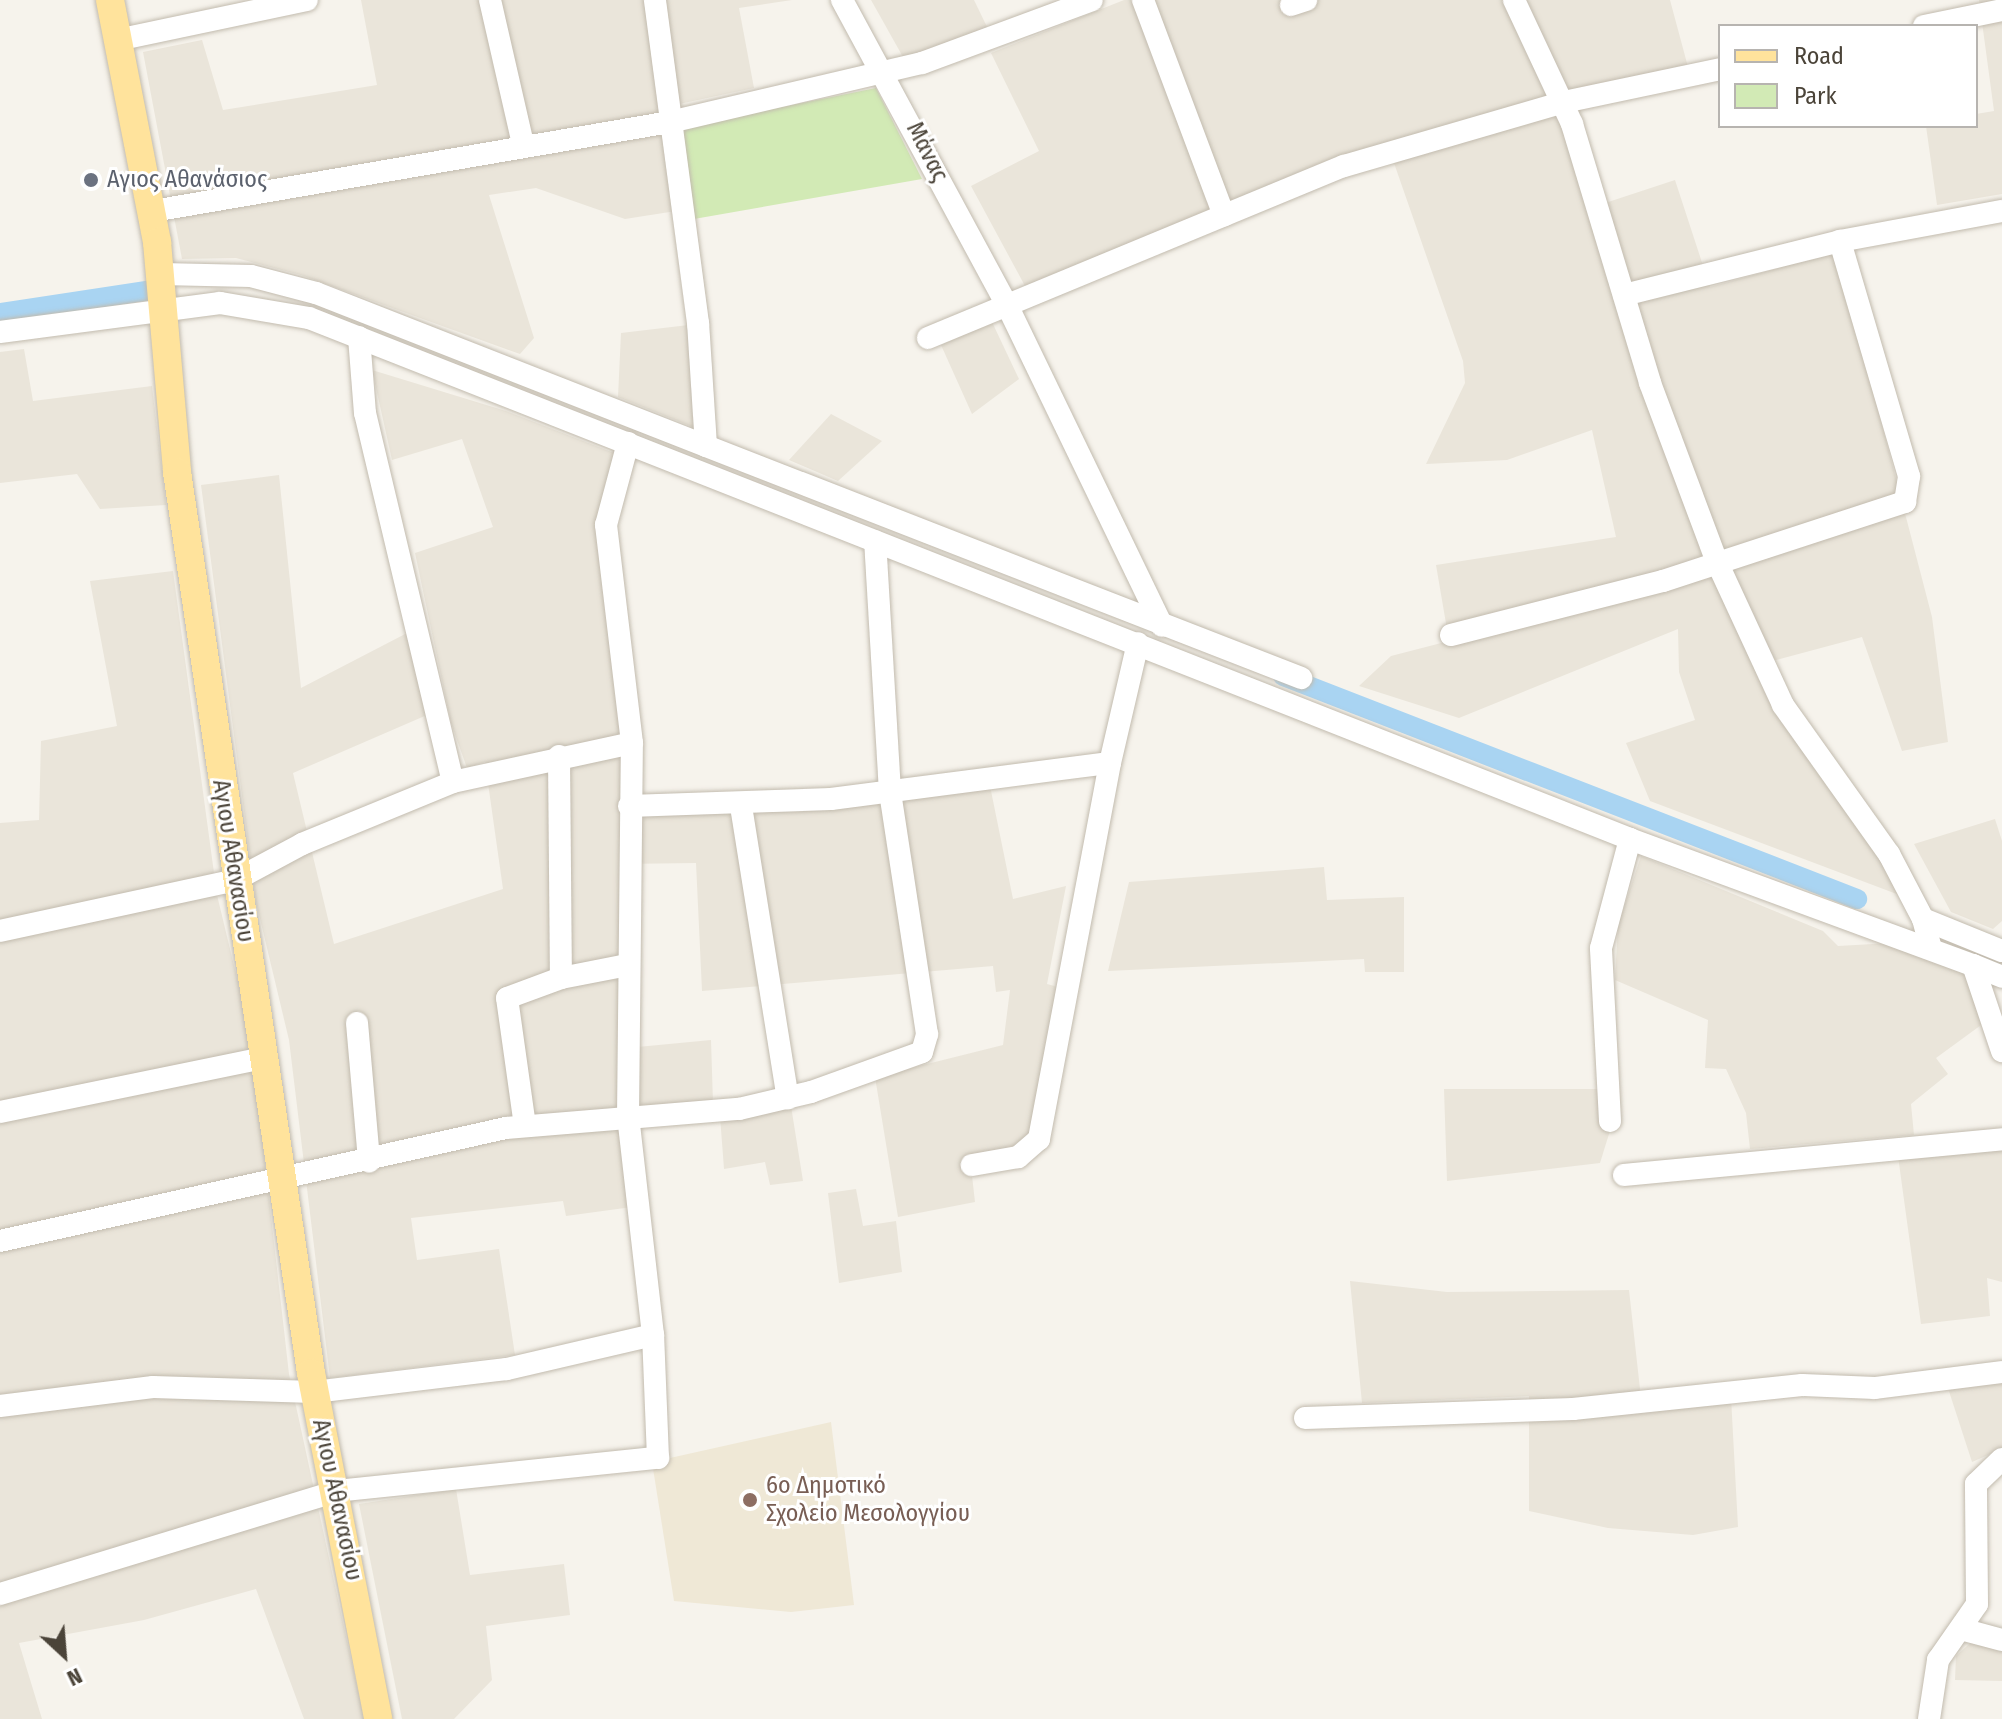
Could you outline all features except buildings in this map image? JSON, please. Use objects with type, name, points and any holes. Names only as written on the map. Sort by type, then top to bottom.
[{"type":"main road","name":"Αγιου Αθανασίου","points":[[110,0],[153,211],[177,472],[235,880],[314,1392],[336,1491],[378,1719]]},
{"type":"street","points":[[117,40],[305,0]]},
{"type":"street","points":[[490,0],[523,144]]},
{"type":"street","points":[[655,0],[704,382],[706,446]]},
{"type":"street","name":"Μάνας","points":[[842,0],[886,72],[1008,307],[1162,626]]},
{"type":"street","points":[[153,211],[523,144],[670,122],[886,72],[1092,0]]},
{"type":"street","points":[[1143,0],[1224,215]]},
{"type":"street","points":[[1514,0],[1564,102],[1668,437],[1717,562],[1783,705],[1875,832],[1923,919],[1931,949]]},
{"type":"street","points":[[1934,24],[2002,10]]},
{"type":"street","points":[[928,338],[1344,166],[1564,102],[1718,69]]},
{"type":"street","points":[[1624,295],[1840,241],[2002,211]]},
{"type":"street","points":[[1451,635],[1885,512],[1908,498],[1909,476],[1840,241]]},
{"type":"street","points":[[161,274],[251,276],[316,293],[1301,678]]},
{"type":"street","points":[[0,332],[162,308],[262,306],[359,337],[1630,839],[2002,977]]},
{"type":"street","points":[[359,337],[365,413],[453,782]]},
{"type":"street","points":[[0,1594],[336,1491],[658,1458],[653,1335],[628,1117],[627,965],[632,743],[606,525],[628,443]]},
{"type":"street","points":[[0,1241],[525,1126],[728,1111],[788,1098],[915,1057],[926,1045],[890,792],[875,541]]},
{"type":"street","points":[[972,1165],[1018,1157],[1039,1139],[1110,763],[1138,643]]},
{"type":"street","points":[[0,931],[235,880],[302,844],[453,782],[559,756],[632,743]]},
{"type":"street","points":[[559,756],[561,978]]},
{"type":"street","points":[[629,806],[741,806],[890,792],[1110,763]]},
{"type":"street","points":[[741,806],[788,1098]]},
{"type":"street","points":[[1610,1121],[1601,948],[1630,839]]},
{"type":"street","points":[[1923,919],[2002,951]]},
{"type":"street","points":[[525,1126],[505,1005],[512,992],[561,978],[627,965]]},
{"type":"street","points":[[1973,965],[2002,1051]]},
{"type":"street","points":[[357,1023],[369,1161]]},
{"type":"street","points":[[0,1112],[264,1058]]},
{"type":"street","points":[[1624,1175],[2002,1139]]},
{"type":"street","points":[[0,1406],[153,1387],[314,1392],[507,1369],[653,1335]]},
{"type":"street","points":[[1305,1418],[1573,1409],[1784,1386],[1875,1388],[2002,1372]]},
{"type":"street","points":[[1929,1719],[1938,1660],[1961,1629],[1978,1598],[1976,1484],[2002,1459]]},
{"type":"street","points":[[1961,1629],[2002,1640]]},
{"type":"shaded area","points":[[361,0],[792,0],[739,8],[754,88],[665,107],[676,211],[625,219],[536,188],[489,195],[534,338],[520,354],[301,275],[236,258],[182,259],[143,52],[202,40],[223,110],[377,85]]},
{"type":"shaded area","points":[[871,0],[974,0],[989,31],[903,57]]},
{"type":"shaded area","points":[[1124,0],[1670,0],[1688,67],[1556,95],[1590,208],[1675,180],[1710,287],[1837,252],[1932,617],[1948,742],[1902,751],[1862,637],[1761,664],[1860,816],[1902,896],[1650,801],[1626,743],[1695,720],[1679,672],[1678,629],[1459,718],[1359,686],[1391,656],[1449,641],[1436,565],[1616,537],[1592,430],[1507,460],[1426,464],[1465,383],[1463,361],[1387,143],[1304,171],[1025,286],[971,186],[1039,151],[991,53]]},
{"type":"shaded area","points":[[1979,0],[2002,0],[2002,194],[1937,205],[1926,128],[1978,128],[1978,114],[1994,111]]},
{"type":"shaded area","points":[[992,322],[1019,379],[972,414],[941,345]]},
{"type":"shaded area","points":[[697,324],[708,433],[618,397],[621,333]]},
{"type":"shaded area","points":[[24,349],[33,401],[152,386],[166,505],[100,509],[77,474],[0,483],[0,352]]},
{"type":"shaded area","points":[[372,370],[506,411],[619,455],[604,495],[623,750],[622,812],[858,807],[989,781],[1013,899],[1066,886],[1047,984],[1058,987],[1028,1141],[1022,1148],[970,1158],[975,1202],[898,1217],[875,1077],[1003,1045],[1010,990],[996,992],[993,966],[702,991],[696,863],[622,864],[627,1048],[711,1040],[713,1103],[625,1107],[632,1207],[566,1216],[563,1201],[411,1218],[417,1260],[499,1249],[515,1355],[330,1378],[289,1040],[256,902],[201,485],[279,475],[301,688],[409,632],[427,715],[293,773],[334,944],[503,889],[485,762],[467,768],[451,723],[415,553],[493,527],[462,439],[392,460]]},
{"type":"shaded area","points":[[831,414],[882,441],[838,481],[789,460]]},
{"type":"shaded area","points":[[173,571],[217,895],[250,1032],[289,1374],[364,1719],[304,1719],[256,1589],[144,1620],[19,1643],[42,1719],[0,1719],[0,823],[39,820],[41,741],[117,726],[90,581]]},
{"type":"shaded area","points":[[1995,819],[2002,841],[2002,921],[1993,929],[1951,912],[1914,844]]},
{"type":"shaded area","points":[[1641,856],[1823,931],[1838,946],[1908,942],[1955,956],[1988,1020],[1936,1058],[1948,1074],[1911,1104],[1914,1135],[1750,1149],[1746,1113],[1726,1069],[1705,1068],[1708,1020],[1615,980],[1618,925]]},
{"type":"shaded area","points":[[1324,867],[1327,900],[1404,897],[1404,972],[1365,972],[1364,959],[1108,971],[1129,882]]},
{"type":"shaded area","points":[[1444,1089],[1611,1089],[1613,1121],[1600,1163],[1447,1181]]},
{"type":"shaded area","points":[[791,1106],[803,1181],[770,1185],[765,1162],[724,1169],[720,1116]]},
{"type":"shaded area","points":[[2002,1146],[2002,1282],[1987,1278],[1990,1316],[1921,1324],[1898,1156]]},
{"type":"shaded area","points":[[856,1189],[863,1226],[896,1221],[902,1272],[839,1283],[828,1193]]},
{"type":"shaded area","points":[[1350,1281],[1447,1292],[1629,1290],[1642,1407],[1731,1397],[1738,1527],[1693,1535],[1608,1528],[1529,1511],[1529,1396],[1362,1403]]},
{"type":"shaded area","points":[[2002,1372],[2002,1449],[1972,1462],[1945,1379]]},
{"type":"shaded area","name":"6ο Δημοτικό Σχολείο Μεσολογγίου","points":[[831,1422],[854,1605],[791,1612],[674,1601],[652,1462]]},
{"type":"shaded area","points":[[456,1489],[470,1575],[564,1564],[570,1615],[486,1626],[492,1680],[454,1719],[402,1719],[359,1504]]},
{"type":"shaded area","points":[[1980,1634],[2002,1640],[2002,1681],[1955,1680],[1956,1656]]},
{"type":"green space","points":[[876,88],[922,179],[694,219],[682,127]]},
{"type":"waterway","points":[[0,313],[146,291]]},
{"type":"waterway","points":[[1283,676],[1857,899]]},
{"type":"place","name":"Αγιος Αθανάσιος","points":[[91,180]]},
{"type":"place","name":"6ο Δημοτικό Σχολείο Μεσολογγίου","points":[[750,1500]]}]
